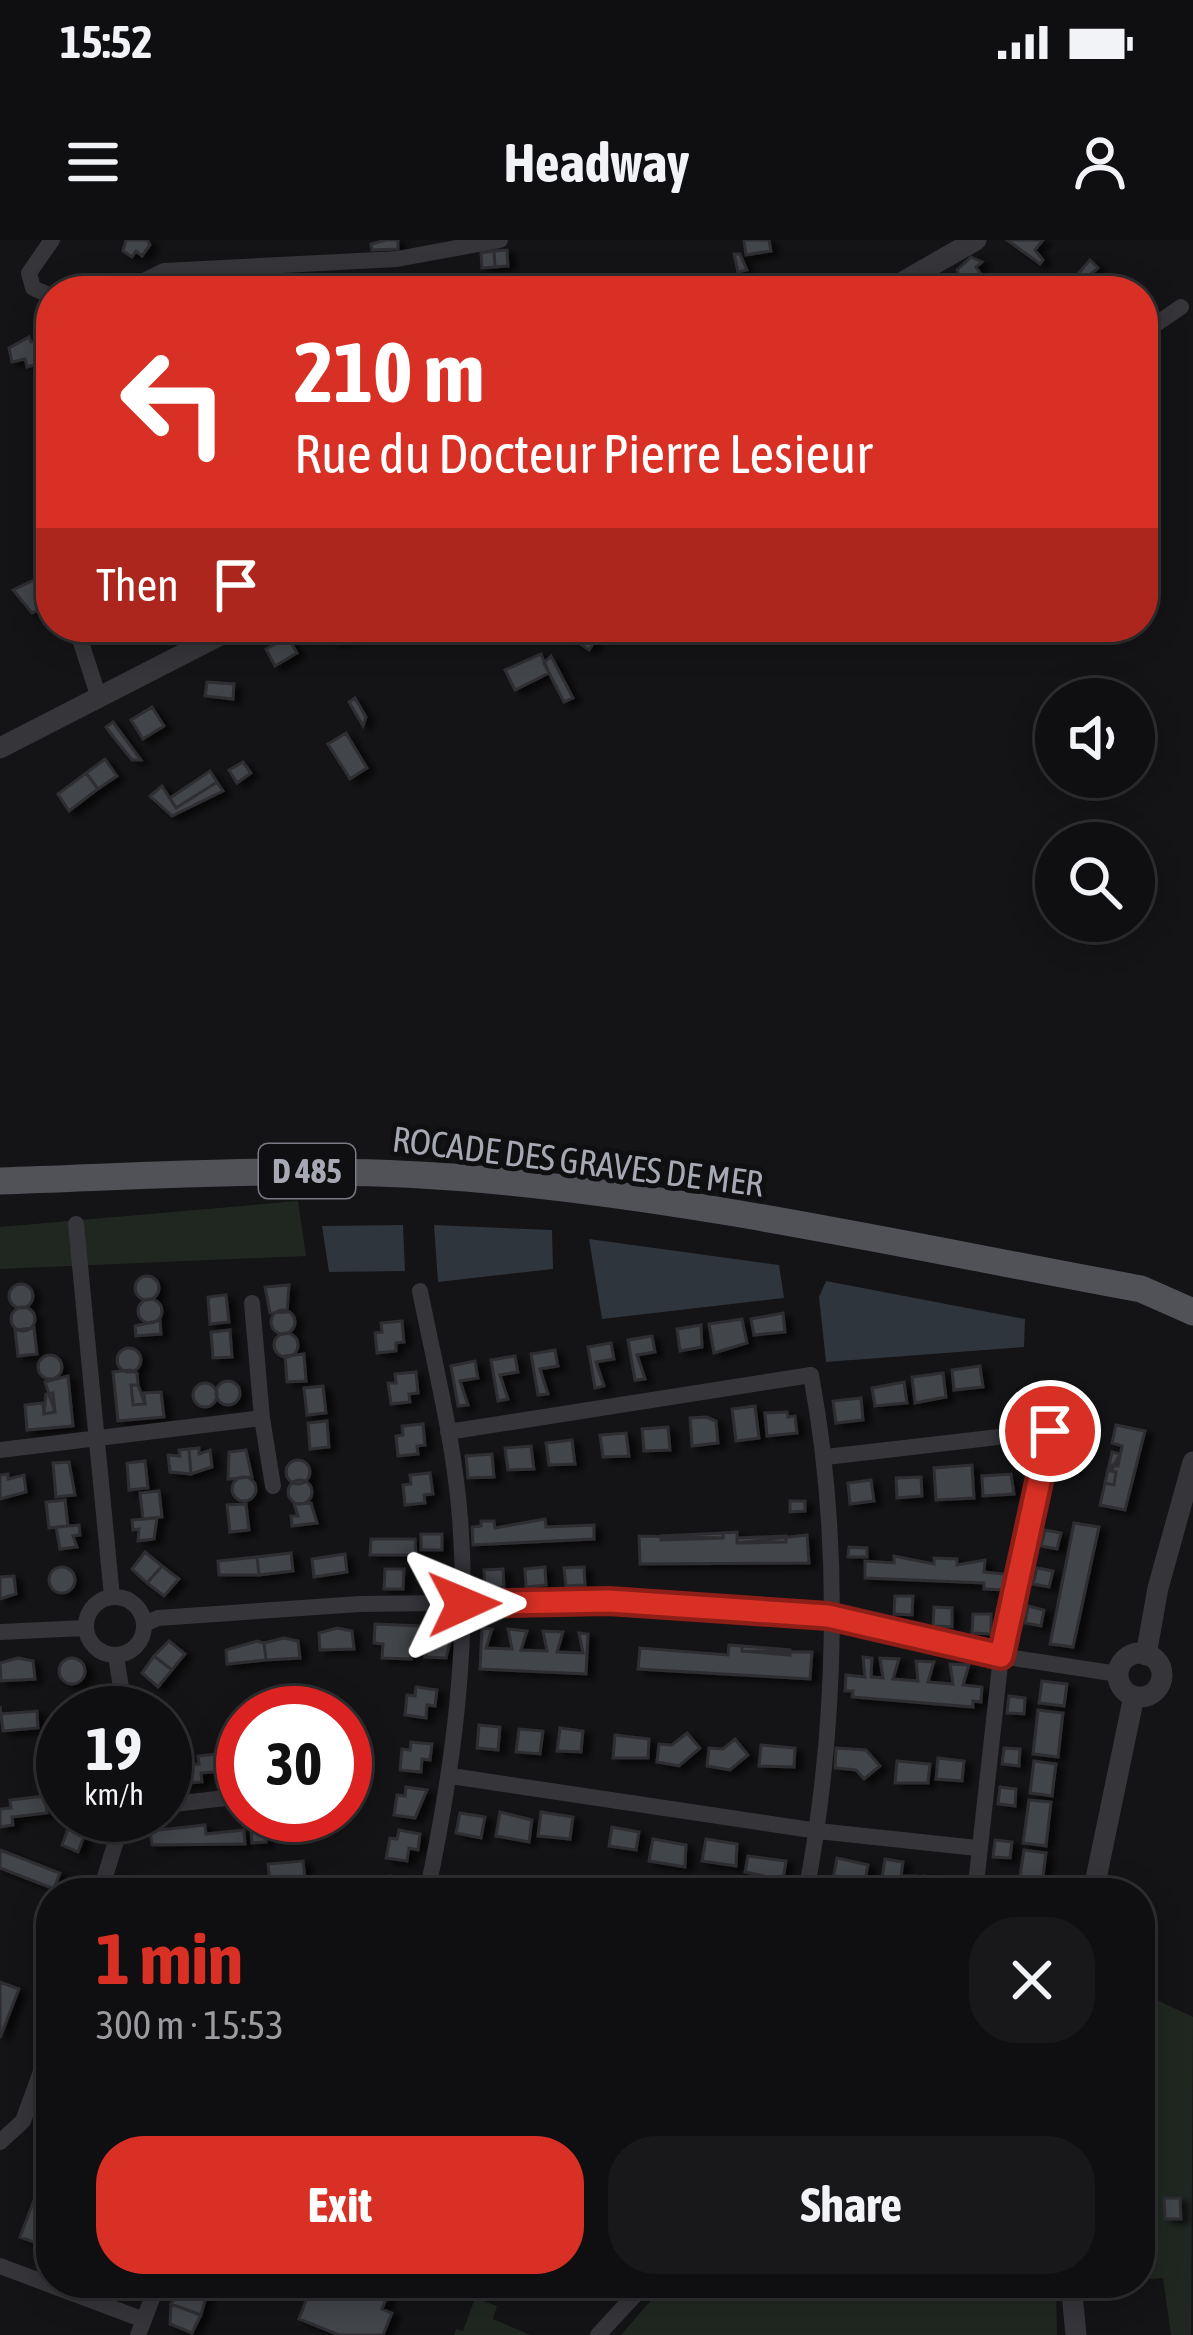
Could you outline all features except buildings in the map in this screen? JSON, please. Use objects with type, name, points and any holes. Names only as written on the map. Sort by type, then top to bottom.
[{"type":"main road","name":"ROCADE DES GRAVES DE MER","points":[[0,1181],[311,1171],[464,1178],[755,1216],[1142,1289],[1193,1312]]},
{"type":"main road","name":"ROCADE DES GRAVES DE MER","points":[[1142,1289],[1193,1286]]},
{"type":"street","points":[[36,289],[29,273],[52,240]]},
{"type":"street","points":[[154,276],[164,271],[397,259],[500,240]]},
{"type":"street","points":[[912,276],[970,242]]},
{"type":"street","points":[[1158,323],[1181,307]]},
{"type":"street","points":[[81,642],[99,698]]},
{"type":"street","points":[[0,748],[207,642]]},
{"type":"street","points":[[76,1224],[112,1597]]},
{"type":"street","points":[[420,1291],[460,1516],[464,1604],[451,1776],[430,1878]]},
{"type":"street","points":[[252,1303],[273,1486]]},
{"type":"street","points":[[448,1432],[811,1375],[826,1457],[832,1540],[818,1831],[809,1878]]},
{"type":"street","points":[[0,1450],[262,1418]]},
{"type":"street","points":[[826,1457],[1050,1431],[1001,1656],[976,1878]]},
{"type":"street","points":[[1146,1655],[1158,1588],[1193,1462]]},
{"type":"street","points":[[112,1597],[130,1600],[145,1624],[140,1642],[116,1655],[92,1645],[86,1628],[90,1611],[112,1597]]},
{"type":"street","points":[[145,1624],[158,1618],[360,1604],[609,1601],[828,1616],[1001,1656],[1118,1674]]},
{"type":"street","points":[[0,1632],[86,1628]]},
{"type":"street","points":[[116,1655],[121,1686]]},
{"type":"street","points":[[1146,1655],[1158,1664],[1161,1678],[1155,1691],[1134,1696],[1122,1688],[1118,1674],[1127,1658],[1146,1655]]},
{"type":"street","points":[[1096,1878],[1134,1696]]},
{"type":"street","points":[[451,1776],[818,1831],[977,1848]]},
{"type":"street","points":[[105,1878],[116,1842]]},
{"type":"street","points":[[0,2142],[23,2121],[36,2085]]},
{"type":"street","points":[[0,2266],[36,2282]]},
{"type":"street","points":[[74,2298],[141,2327],[152,2298]]},
{"type":"street","points":[[598,2335],[632,2298]]},
{"type":"street","points":[[1072,2298],[1076,2335]]},
{"type":"shaded area","points":[[298,1201],[306,1256],[0,1269],[0,1227]]},
{"type":"shaded area","points":[[403,1225],[405,1271],[329,1272],[322,1226]]},
{"type":"shaded area","points":[[434,1225],[552,1230],[553,1269],[438,1282]]},
{"type":"shaded area","points":[[589,1239],[779,1265],[784,1298],[602,1319]]},
{"type":"shaded area","points":[[826,1281],[1025,1319],[1024,1347],[826,1362],[819,1297]]},
{"type":"shaded area","points":[[1155,1999],[1193,2017],[1191,2335],[1171,2335],[1163,2278],[1155,2279]]},
{"type":"shaded area","points":[[475,2298],[497,2306],[493,2319],[530,2335],[454,2335],[456,2329],[463,2331]]},
{"type":"shaded area","points":[[653,2298],[1056,2298],[1057,2335],[621,2335]]},
{"type":"route","points":[[464,1604],[609,1601],[828,1616],[1001,1656],[1050,1431]]}]
